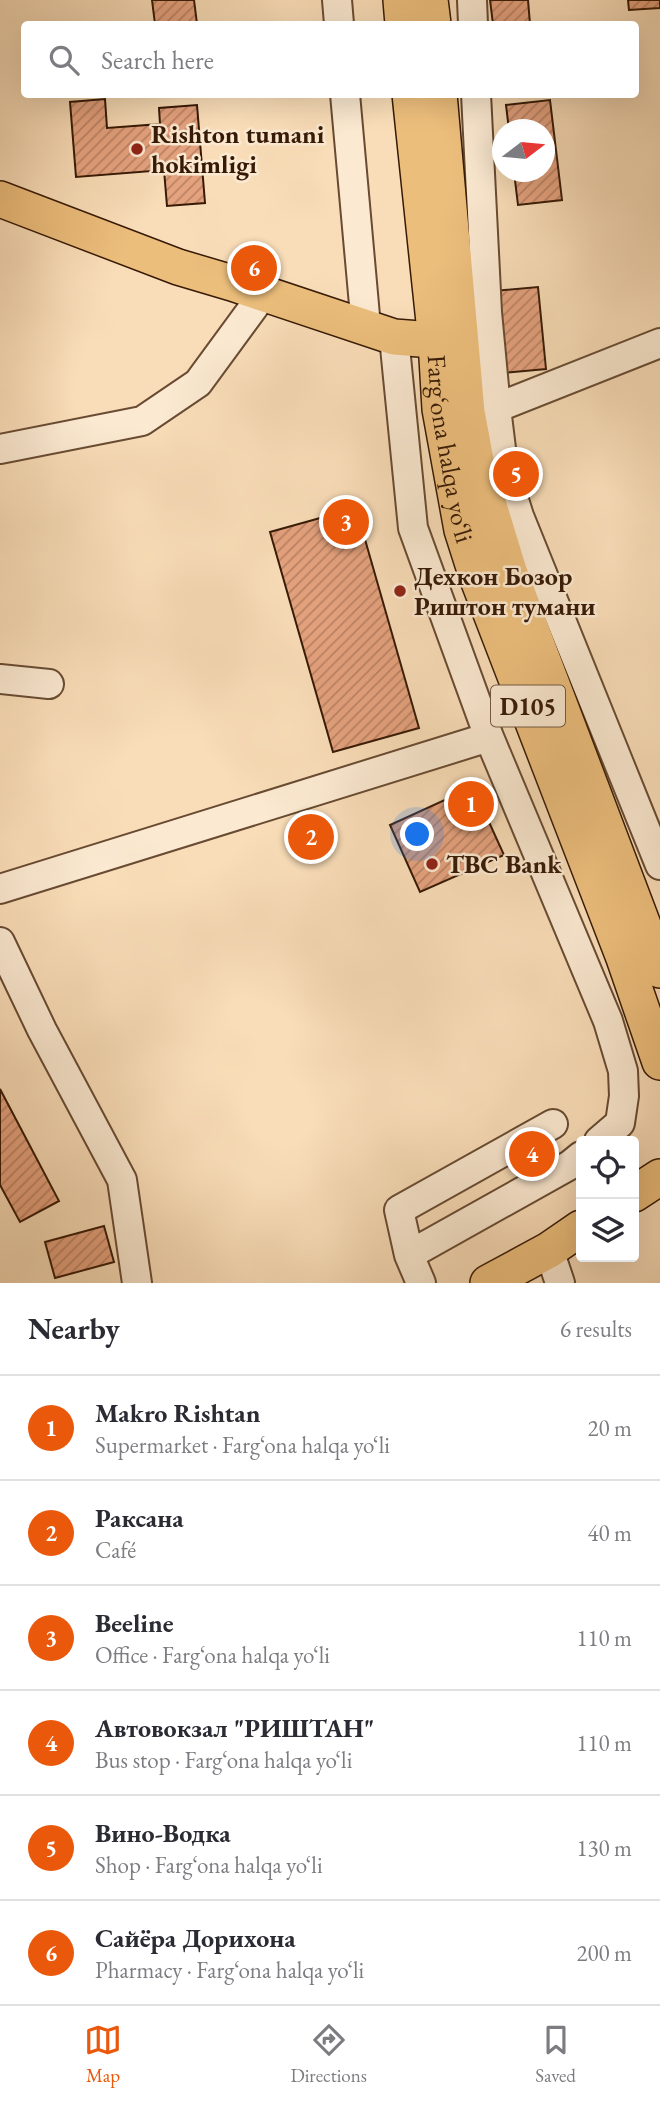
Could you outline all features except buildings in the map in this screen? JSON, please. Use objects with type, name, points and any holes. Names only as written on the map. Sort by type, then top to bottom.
[{"type":"main road","points":[[401,0],[403,21]]},
{"type":"main road","points":[[430,0],[433,21]]},
{"type":"main road","name":"Farg‘ona halqa yo‘li","points":[[412,98],[449,342],[481,410],[477,466],[509,571],[660,970]]},
{"type":"main road","name":"Farg‘ona halqa yo‘li","points":[[439,98],[449,342],[440,409],[462,530],[477,577],[619,945],[660,1062]]},
{"type":"main road","points":[[0,200],[178,267],[380,332],[449,342]]},
{"type":"main road","points":[[639,1191],[660,1177]]},
{"type":"main road","points":[[488,1283],[549,1250],[576,1231]]},
{"type":"street","points":[[337,0],[339,21]]},
{"type":"street","points":[[472,0],[473,21]]},
{"type":"street","points":[[346,98],[380,332],[413,528],[489,737],[608,1021],[622,1071],[624,1096],[620,1123],[605,1136]]},
{"type":"street","points":[[477,98],[487,312],[481,410],[503,465],[519,516],[657,850]]},
{"type":"street","points":[[0,449],[142,421],[198,383],[264,293]]},
{"type":"street","points":[[481,410],[660,342]]},
{"type":"street","points":[[0,679],[49,684]]},
{"type":"street","points":[[0,889],[489,737]]},
{"type":"street","points":[[0,942],[42,1030],[121,1180],[137,1283]]},
{"type":"street","points":[[421,1283],[409,1255],[399,1210],[553,1124]]},
{"type":"street","points":[[409,1255],[576,1161]]},
{"type":"street","points":[[549,1250],[560,1283]]},
{"type":"place","name":"Rishton tumani hokimligi","points":[[137,149]]},
{"type":"place","name":"Сайёра Дорихона","points":[[254,268]]},
{"type":"place","name":"Вино-Водка","points":[[516,474]]},
{"type":"place","name":"Beeline","points":[[346,522]]},
{"type":"place","name":"Дехкон Бозор Риштон тумани","points":[[400,591]]},
{"type":"place","name":"Makro Rishtan","points":[[471,804]]},
{"type":"place","name":"Раксана","points":[[311,837]]},
{"type":"place","name":"TBC Bank","points":[[432,864]]},
{"type":"place","name":"Автовокзал \"РИШТАН\"","points":[[532,1154]]}]
